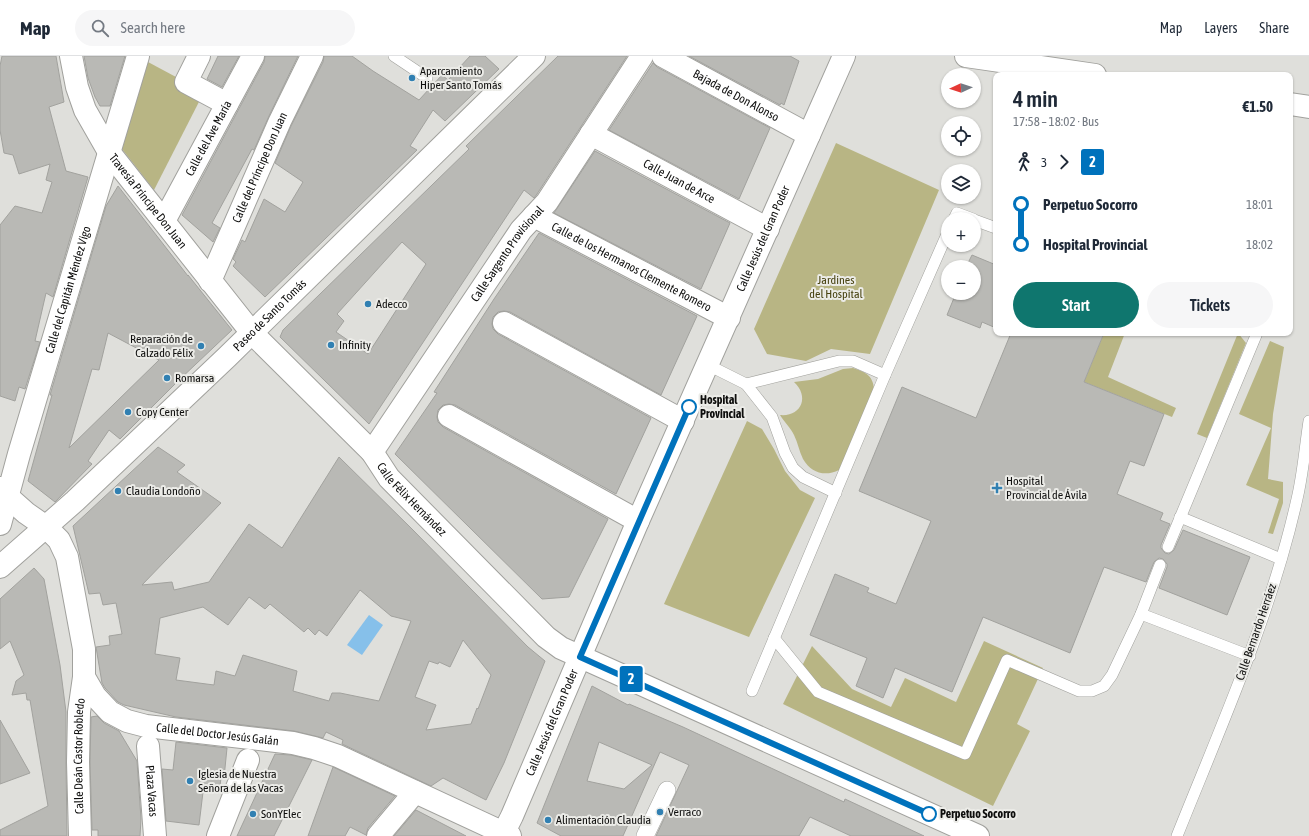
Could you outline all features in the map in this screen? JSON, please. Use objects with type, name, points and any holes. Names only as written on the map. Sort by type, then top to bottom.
[{"type":"street","name":"Travesía Príncipe Don Juan","points":[[71,56],[77,87],[85,110],[109,152],[252,333]]},
{"type":"street","name":"Calle del Capitán Méndez Vigo","points":[[0,524],[4,492],[19,454],[138,56]]},
{"type":"street","points":[[199,56],[186,82],[227,104]]},
{"type":"street","name":"Calle del Ave María","points":[[164,221],[253,56]]},
{"type":"street","name":"Calle del Príncipe Don Juan","points":[[210,281],[280,121],[312,56]]},
{"type":"street","name":"Paseo de Santo Tomás","points":[[0,567],[75,501],[252,333],[534,56]]},
{"type":"street","name":"Calle Sargento Provisional","points":[[372,452],[521,230],[547,202],[642,56]]},
{"type":"street","name":"Bajada de Don Alonso","points":[[663,56],[809,135]]},
{"type":"street","name":"Calle Jesús del Gran Poder","points":[[506,835],[638,521],[708,366],[844,56]]},
{"type":"street","points":[[966,56],[1069,72]]},
{"type":"street","points":[[1293,104],[1309,107]]},
{"type":"street","name":"Calle Juan de Arce","points":[[591,134],[768,228]]},
{"type":"street","name":"Calle de los Hermanos Clemente Romero","points":[[534,216],[729,318]]},
{"type":"street","points":[[504,323],[683,421]]},
{"type":"street","name":"Calle Félix Hernández","points":[[252,333],[372,452],[389,478],[546,637],[561,648],[955,831],[978,836]]},
{"type":"street","points":[[449,416],[638,521]]},
{"type":"street","points":[[4,492],[26,513],[46,527],[59,540],[67,557],[84,649],[84,677]]},
{"type":"street","name":"Calle del Doctor Jesús Galán","points":[[84,677],[95,696],[110,712],[127,721],[146,726],[258,738],[314,748],[338,756],[506,835]]},
{"type":"street","name":"Calle Deán Castor Robledo","points":[[80,836],[78,762],[79,712],[84,677]]},
{"type":"street","name":"Plaza Vacas","points":[[148,746],[155,836]]},
{"type":"street","points":[[218,836],[248,760]]},
{"type":"street","points":[[645,836],[667,790]]},
{"type":"street","points":[[378,836],[415,792]]},
{"type":"lane","points":[[394,56],[427,78]]},
{"type":"lane","points":[[981,222],[993,227]]},
{"type":"lane","points":[[752,691],[885,375],[941,248]]},
{"type":"lane","points":[[1168,547],[1256,336]]},
{"type":"lane","points":[[746,384],[839,361],[853,361],[885,375]]},
{"type":"lane","points":[[708,366],[746,384],[772,417],[785,454],[793,468],[803,477],[836,493]]},
{"type":"lane","name":"Calle Bernardo Herráez","points":[[1178,836],[1250,656],[1281,559],[1297,498],[1309,421]]},
{"type":"lane","points":[[1180,517],[1281,559]]},
{"type":"lane","points":[[774,638],[818,692],[965,754],[1007,660],[1079,691],[1085,692],[1098,689],[1109,681],[1141,614],[1160,565]]},
{"type":"lane","points":[[1141,614],[1250,656]]},
{"type":"green space","points":[[148,62],[204,92],[154,190],[122,149]]},
{"type":"green space","name":"Jardines del Hospital","points":[[836,143],[939,190],[870,354],[831,349],[806,361],[767,354],[754,329]]},
{"type":"green space","points":[[1103,336],[1124,336],[1108,377],[1176,408],[1172,417],[1084,382]]},
{"type":"green space","points":[[1237,336],[1240,336],[1246,343],[1207,438],[1197,434]]},
{"type":"green space","points":[[1270,341],[1284,347],[1273,414],[1268,479],[1283,482],[1283,503],[1273,534],[1268,533],[1279,499],[1246,485],[1271,428],[1239,414]]},
{"type":"green space","points":[[853,368],[870,377],[874,389],[839,470],[829,473],[819,472],[810,468],[806,464],[800,453],[793,432],[780,415],[793,413],[801,405],[802,394],[794,382],[818,379],[843,369]]},
{"type":"green space","points":[[747,421],[762,429],[785,471],[800,490],[815,498],[749,637],[664,604]]},
{"type":"green space","points":[[984,641],[1043,668],[1017,724],[1030,731],[993,806],[783,704],[812,646],[852,689],[891,707],[905,678],[956,702]]},
{"type":"water","points":[[369,615],[383,625],[362,655],[347,645]]},
{"type":"building","points":[[2,56],[56,56],[64,102],[49,107],[66,171],[88,177],[53,297],[46,293],[35,341],[40,342],[25,389],[19,387],[15,401],[0,396],[0,225],[15,206],[42,213],[52,182],[46,180],[50,164],[19,174],[13,155],[4,153],[0,130],[0,66]]},
{"type":"building","points":[[84,56],[125,56],[110,106],[100,106],[95,97],[88,78]]},
{"type":"building","points":[[218,56],[239,56],[222,87],[207,79]]},
{"type":"building","points":[[265,56],[298,56],[254,150],[252,149],[212,223],[220,228],[213,242],[182,215],[264,62]]},
{"type":"building","points":[[324,56],[352,56],[419,100],[442,75],[448,80],[470,56],[485,56],[499,69],[445,121],[433,110],[410,146],[417,150],[265,297],[233,266],[236,262],[233,259],[242,240],[245,242],[264,199],[285,212],[303,182],[275,163],[291,126],[323,62]]},
{"type":"building","points":[[558,56],[627,56],[534,198],[524,190],[369,424],[280,337],[283,330],[469,149],[466,146]],"holes":[[[402,242],[426,264],[368,354],[336,332],[344,321],[337,314]]]},
{"type":"building","points":[[689,56],[790,56],[799,61],[784,105],[781,103],[780,105]]},
{"type":"building","points":[[653,63],[657,67],[770,128],[739,199],[609,130]]},
{"type":"building","points":[[595,151],[730,223],[701,289],[554,213]]},
{"type":"building","points":[[118,186],[232,330],[120,439],[109,430],[88,461],[92,464],[55,502],[28,481],[52,395],[50,395],[106,206]],"holes":[[[108,333],[159,360],[69,448],[92,369],[99,370]]]},
{"type":"building","points":[[539,233],[697,316],[661,395],[510,312],[498,312],[493,317],[493,329],[498,334],[651,418],[616,494],[455,405],[443,405],[438,410],[438,422],[443,427],[608,519],[569,597],[542,599],[395,454],[437,393],[434,392]]},
{"type":"building","points":[[972,255],[993,264],[993,327],[982,322],[980,328],[947,315],[953,300],[981,300],[981,260],[970,260]]},
{"type":"building","points":[[1010,336],[1103,336],[1084,382],[1164,414],[1144,466],[1130,461],[1117,494],[1163,513],[1160,520],[1170,524],[1161,545],[1161,548],[1165,553],[1169,554],[1174,550],[1183,530],[1250,557],[1227,615],[1159,588],[1167,567],[1167,564],[1163,559],[1159,558],[1154,562],[1146,582],[1104,567],[1070,653],[983,617],[952,692],[895,668],[883,698],[856,686],[867,658],[810,635],[835,574],[869,588],[867,592],[896,604],[931,521],[859,491],[902,387],[976,418]]},
{"type":"building","points":[[158,447],[185,465],[177,472],[221,503],[142,585],[172,582],[174,590],[209,582],[249,524],[282,548],[339,457],[528,647],[545,661],[504,763],[486,800],[443,778],[431,786],[342,744],[343,740],[326,732],[323,738],[294,731],[176,717],[124,705],[118,702],[102,683],[96,647],[110,645],[109,636],[122,634],[116,603],[103,605],[100,593],[89,594],[73,526]],"holes":[[[360,590],[391,616],[411,621],[379,701],[340,693],[332,693],[329,701],[293,691],[297,671],[243,655],[235,676],[216,671],[214,685],[176,680],[180,658],[155,654],[160,618],[203,607],[228,625],[249,597],[265,609],[270,604],[304,632],[308,628],[315,635],[319,630],[327,636]],[[463,640],[491,675],[478,709],[477,708],[471,724],[426,730],[436,705],[415,697],[429,661],[438,664],[439,662],[450,667]]]},
{"type":"building","points":[[34,568],[44,579],[60,665],[66,712],[67,836],[0,836],[0,830],[48,806],[30,700],[27,700],[26,693],[12,695],[16,681],[24,675],[10,641],[0,649],[0,599]]},
{"type":"building","points":[[592,686],[628,705],[629,704],[683,727],[844,802],[845,799],[924,836],[851,836],[810,817],[799,836],[656,836],[689,765],[660,752],[623,836],[561,836],[537,823]],"holes":[[[599,742],[652,765],[624,789],[587,781]]]},
{"type":"building","points":[[97,716],[104,723],[119,731],[137,761],[141,819],[140,836],[98,836],[98,830],[92,830],[90,762],[91,717]]},
{"type":"building","points":[[0,720],[30,773],[0,784]]},
{"type":"building","name":"Iglesia de Nuestra Señora de las Vacas","points":[[176,742],[227,748],[224,778],[221,778],[219,793],[203,792],[199,825],[166,821],[162,769],[173,770]]},
{"type":"building","points":[[275,754],[291,755],[312,760],[274,836],[237,836]]},
{"type":"building","points":[[333,767],[395,796],[368,828],[366,835],[350,827],[345,836],[308,836]]},
{"type":"building","points":[[416,810],[466,836],[394,836]]},
{"type":"bus line","name":"2","points":[[689,407],[580,657],[929,814]]},
{"type":"place","name":"Aparcamiento Hiper Santo Tomás","points":[[412,78]]},
{"type":"place","name":"Adecco","points":[[368,304]]},
{"type":"place","name":"Infinity","points":[[331,345]]},
{"type":"place","name":"Reparación de Calzado Félix","points":[[201,346]]},
{"type":"place","name":"Romarsa","points":[[167,378]]},
{"type":"place","name":"Hospital Provincial","points":[[689,407]]},
{"type":"place","name":"Copy Center","points":[[128,412]]},
{"type":"place","name":"Hospital Provincial de Ávila","points":[[997,488]]},
{"type":"place","name":"Claudia Londoño","points":[[118,491]]},
{"type":"place","name":"Iglesia de Nuestra Señora de las Vacas","points":[[190,781]]},
{"type":"place","name":"Verraco","points":[[660,812]]},
{"type":"place","name":"SonYElec","points":[[253,814]]},
{"type":"place","name":"Perpetuo Socorro","points":[[929,814]]},
{"type":"place","name":"Alimentación Claudia","points":[[548,820]]}]
